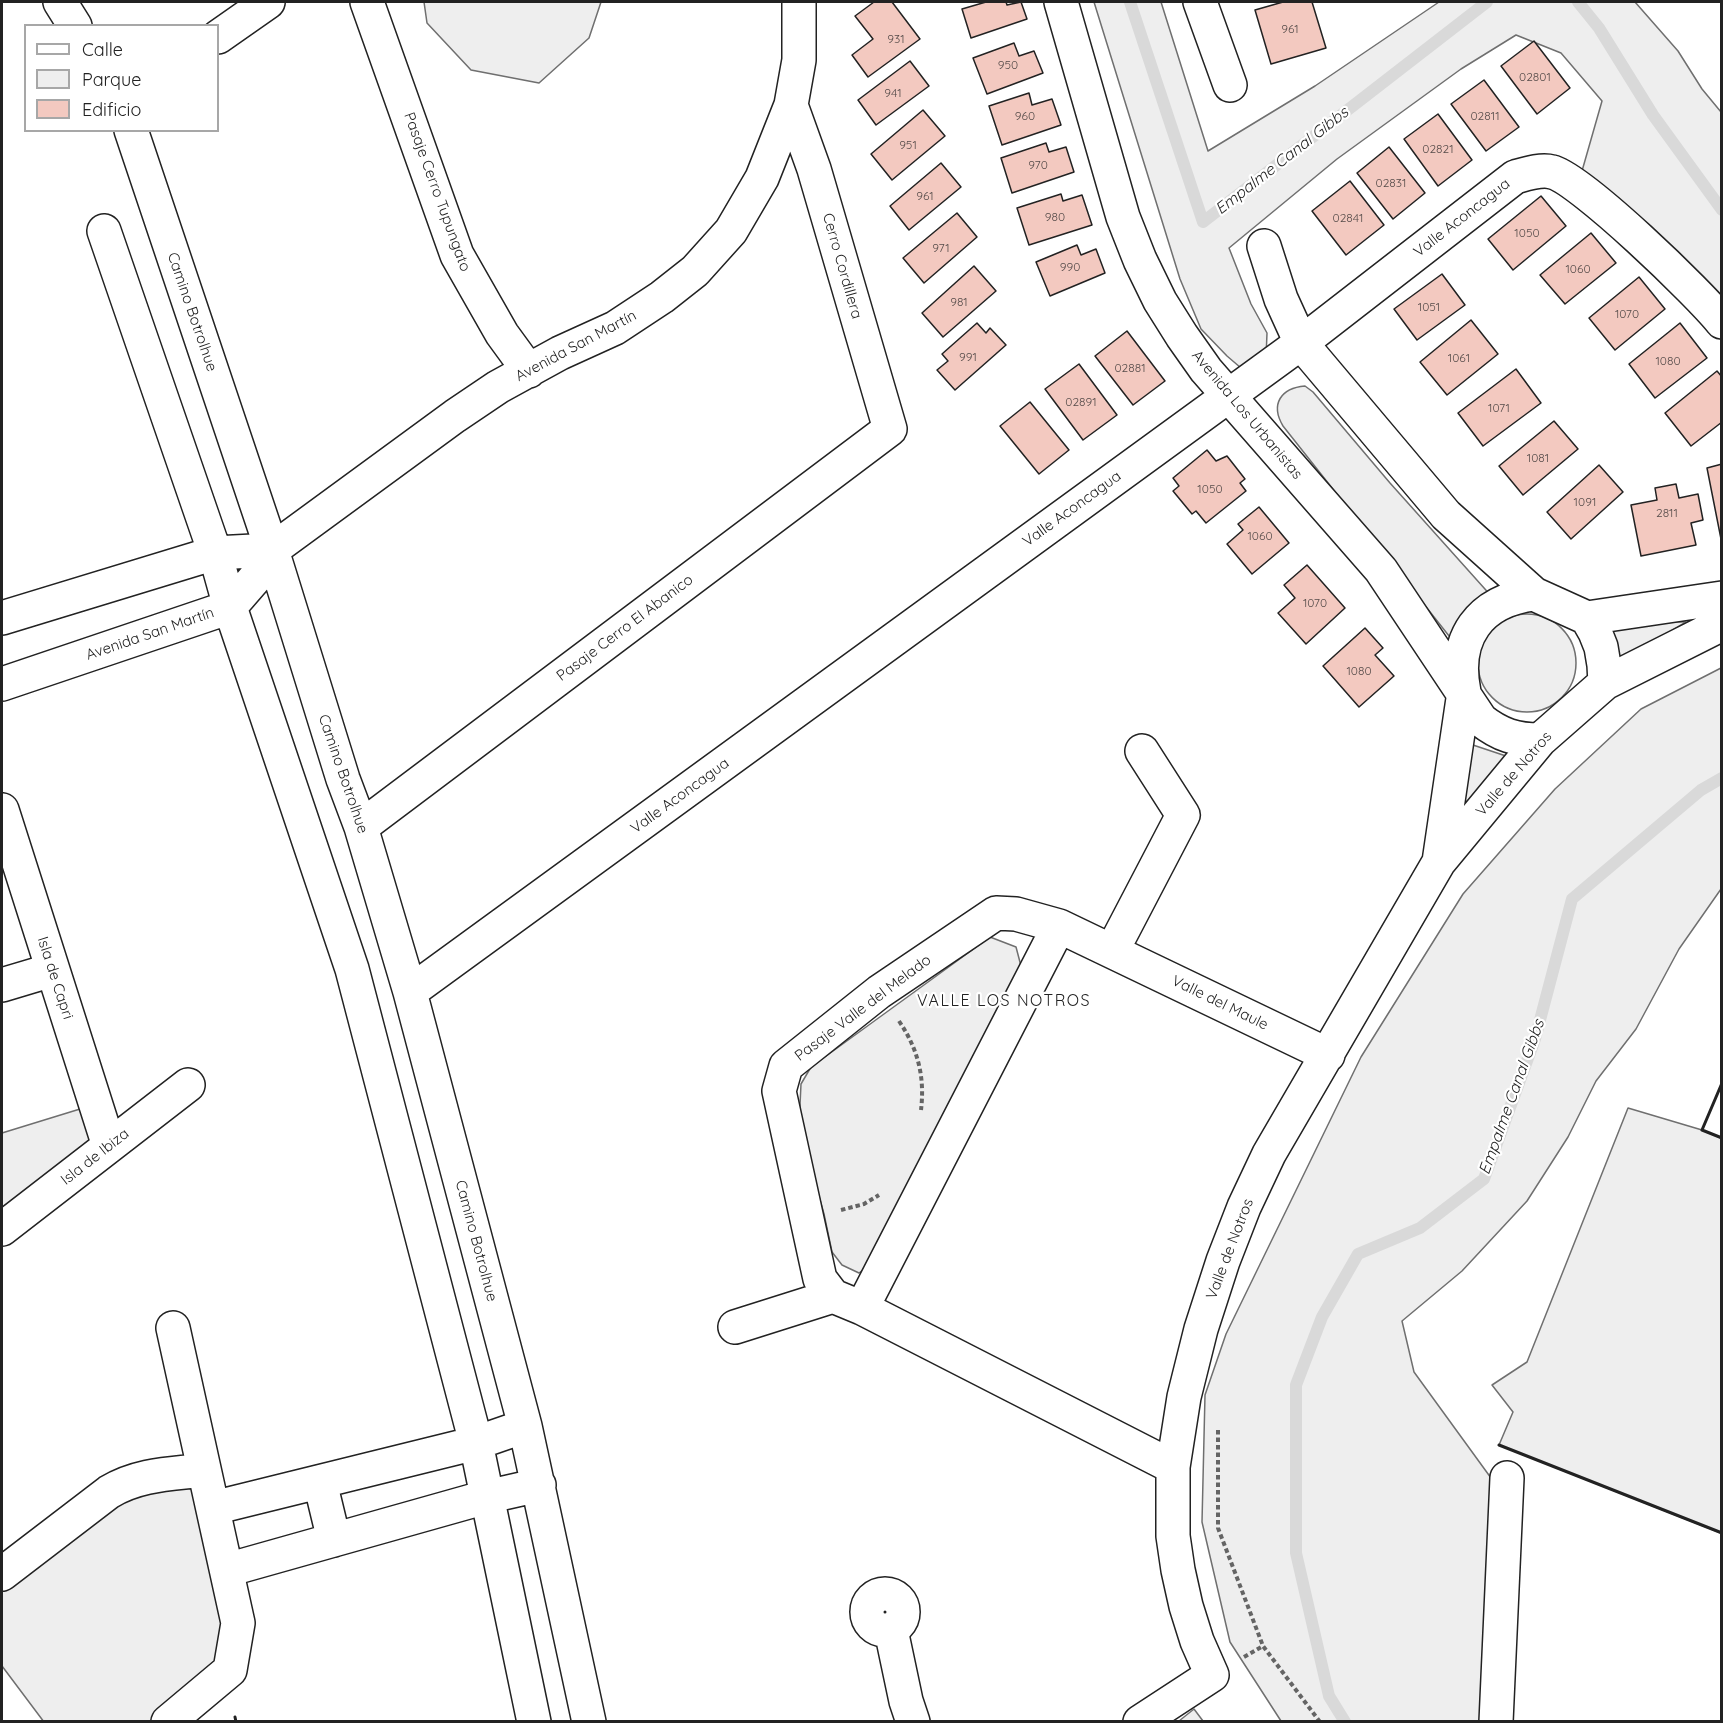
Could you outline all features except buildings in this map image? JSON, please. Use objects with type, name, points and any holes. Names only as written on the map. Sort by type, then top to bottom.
[{"type":"street","points":[[60,2],[74,24]]},
{"type":"street","points":[[219,36],[268,2]]},
{"type":"street","name":"Pasaje Cerro Tupungato","points":[[367,2],[457,255],[502,334],[529,371]]},
{"type":"street","name":"Avenida San Martín","points":[[2,684],[230,607],[256,577],[272,549],[455,416],[498,387],[560,353],[615,328],[662,297],[695,271],[731,231],[757,187],[791,105],[799,60],[799,2]]},
{"type":"street","name":"Avenida Los Urbanistas","points":[[1061,2],[1123,216],[1140,260],[1160,301],[1182,336],[1206,370],[1381,570],[1481,720],[1494,730],[1509,737],[1540,740]]},
{"type":"street","points":[[1200,2],[1230,85]]},
{"type":"street","name":"Cerro Cordillera","points":[[791,105],[814,169],[890,429]]},
{"type":"street","name":"Camino Botrolhue","points":[[132,132],[272,549],[343,779],[361,827],[410,992],[525,1426],[589,1722]]},
{"type":"street","name":"Valle Aconcagua","points":[[410,992],[1301,343],[1515,177],[1551,171],[1565,177],[1599,203],[1722,322]]},
{"type":"street","points":[[104,231],[215,553],[230,607],[352,969],[476,1443],[534,1722]]},
{"type":"street","points":[[1264,246],[1281,299],[1301,343],[1446,515],[1534,594],[1587,618],[1722,598]]},
{"type":"street","name":"Pasaje Cerro El Abanico","points":[[361,827],[890,429]]},
{"type":"street","points":[[2,618],[215,553],[272,549]]},
{"type":"street","name":"Avenida Los Urbanistas","points":[[1464,692],[1460,675],[1461,658],[1474,625],[1486,612],[1500,603],[1534,594]]},
{"type":"street","points":[[1587,618],[1601,647],[1605,683]]},
{"type":"street","name":"Valle de Notros","points":[[1212,1675],[1197,1641],[1178,1570],[1173,1525],[1173,1467],[1184,1397],[1201,1329],[1223,1261],[1244,1207],[1269,1154],[1439,862],[1540,740],[1605,683],[1722,624]]},
{"type":"street","name":"Valle de Notros","points":[[1439,862],[1464,692]]},
{"type":"street","points":[[1112,951],[1183,815],[1142,751]]},
{"type":"street","name":"Isla de Capri","points":[[2,810],[109,1146]]},
{"type":"street","name":"Pasaje Valle del Melado","points":[[848,1302],[820,1279],[779,1091],[786,1066],[879,992],[996,913],[1016,914],[1059,926],[1112,951]]},
{"type":"street","points":[[848,1302],[1059,926]]},
{"type":"street","name":"Valle del Maule","points":[[1112,951],[1328,1055]]},
{"type":"street","points":[[2,985],[52,970]]},
{"type":"street","name":"Isla de Ibiza","points":[[2,1229],[188,1085]]},
{"type":"street","points":[[735,1327],[848,1302],[1173,1467]]},
{"type":"street","points":[[168,1722],[230,1670],[238,1623],[173,1328]]},
{"type":"street","points":[[213,1508],[476,1443],[525,1426]]},
{"type":"street","points":[[2,1575],[110,1491],[126,1482],[144,1477],[204,1470]]},
{"type":"street","points":[[1496,1722],[1507,1478]]},
{"type":"street","points":[[320,1482],[334,1540]]},
{"type":"street","points":[[227,1570],[486,1497],[538,1485]]},
{"type":"street","points":[[891,1629],[906,1701],[913,1722]]},
{"type":"street","points":[[1140,1722],[1212,1675]]},
{"type":"path","points":[[879,992],[910,1038],[920,1062],[923,1087],[919,1120]]},
{"type":"path","points":[[805,1215],[824,1214],[864,1204],[882,1194]]},
{"type":"path","points":[[1218,1419],[1218,1528],[1263,1646],[1320,1722]]},
{"type":"path","points":[[1212,1675],[1263,1646]]},
{"type":"green space","points":[[424,2],[601,2],[589,38],[539,83],[471,70],[427,23]]},
{"type":"green space","points":[[1094,2],[1161,2],[1208,151],[1315,86],[1439,2],[1635,2],[1678,51],[1702,89],[1721,112],[1721,303],[1582,171],[1602,101],[1561,53],[1516,35],[1461,69],[1337,159],[1229,248],[1251,304],[1267,333],[1266,358],[1241,368],[1201,329],[1180,279]]},
{"type":"green space","points":[[1305,386],[1313,392],[1390,483],[1493,598],[1453,641],[1283,426],[1278,411],[1280,398],[1290,390]]},
{"type":"green space","points":[[1527,614],[1546,618],[1562,628],[1572,644],[1576,663],[1572,682],[1562,698],[1546,708],[1527,712],[1508,708],[1492,698],[1482,682],[1478,663],[1482,644],[1492,628],[1508,618]]},
{"type":"green space","points":[[1611,620],[1686,622],[1619,663]]},
{"type":"green space","points":[[1721,668],[1721,889],[1679,949],[1636,1029],[1596,1081],[1568,1137],[1527,1201],[1462,1271],[1402,1321],[1414,1372],[1491,1478],[1481,1721],[1281,1721],[1230,1642],[1202,1522],[1205,1395],[1226,1334],[1361,1057],[1463,894],[1555,789],[1641,709]]},
{"type":"green space","points":[[1470,744],[1509,757],[1463,815]]},
{"type":"green space","points":[[990,937],[1016,947],[1021,966],[878,1259],[859,1273],[842,1265],[832,1252],[824,1214],[799,1126],[801,1084],[811,1067]]},
{"type":"green space","points":[[93,1105],[105,1145],[2,1226],[2,1133]]},
{"type":"green space","points":[[1628,1108],[1721,1138],[1721,1533],[1499,1445],[1513,1412],[1492,1385],[1527,1362]]},
{"type":"green space","points":[[203,1472],[227,1669],[164,1721],[44,1722],[2,1666],[2,1578],[110,1494]]},
{"type":"green space","points":[[1194,1709],[1203,1721],[1179,1721]]},
{"type":"waterway","name":"Empalme Canal Gibbs","points":[[1130,2],[1203,222],[1487,2]]},
{"type":"waterway","name":"Empalme Canal Gibbs","points":[[1578,2],[1599,28],[1653,115],[1722,210]]},
{"type":"waterway","name":"Empalme Canal Gibbs","points":[[1345,1722],[1329,1696],[1296,1553],[1296,1385],[1322,1317],[1358,1254],[1420,1228],[1484,1179],[1535,1039],[1572,899],[1701,790],[1722,778]]},
{"type":"wall","points":[[1722,1083],[1702,1130],[1722,1138]]},
{"type":"wall","points":[[1499,1445],[1722,1533]]},
{"type":"wall","points":[[235,1717],[236,1722]]},
{"type":"district","name":"VALLE LOS NOTROS","points":[[1004,1001]]}]
